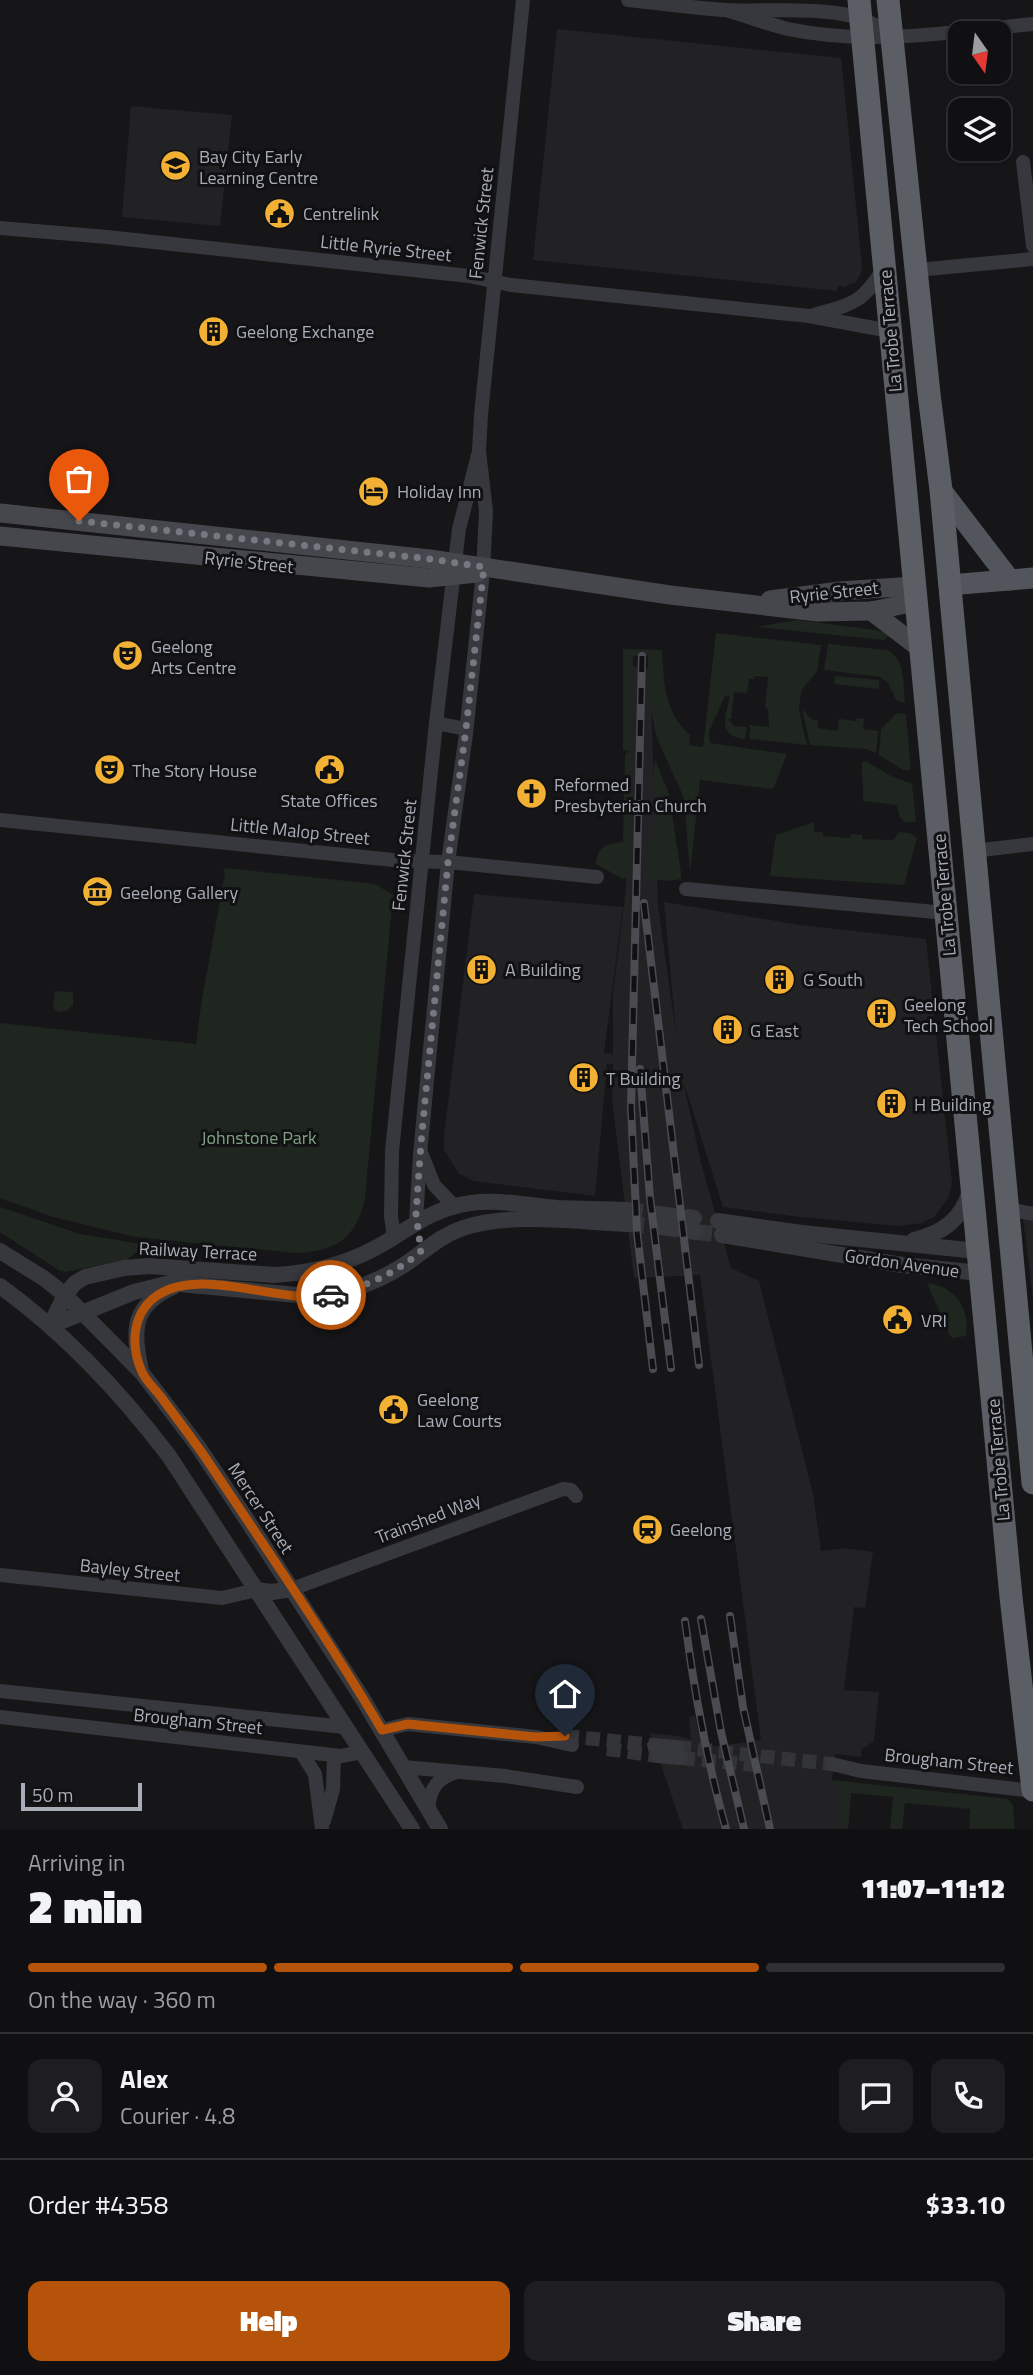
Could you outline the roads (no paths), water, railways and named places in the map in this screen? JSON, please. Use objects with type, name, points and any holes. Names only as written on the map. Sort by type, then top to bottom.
[{"type":"highway","name":"La Trobe Terrace","points":[[888,0],[929,394],[955,587],[973,851],[1011,1258],[1029,1395],[1033,1483]]},
{"type":"highway","name":"La Trobe Terrace","points":[[860,17],[1011,1597],[1033,1790]]},
{"type":"highway","points":[[915,594],[955,587]]},
{"type":"highway","name":"Gordon Avenue","points":[[979,1262],[1011,1258]]},
{"type":"highway","points":[[992,1398],[1029,1395]]},
{"type":"main road","points":[[941,490],[1010,580]]},
{"type":"main road","name":"Ryrie Street","points":[[0,513],[454,569],[489,570],[818,612],[871,611],[915,594]]},
{"type":"main road","name":"Ryrie Street","points":[[0,537],[415,577],[454,569]]},
{"type":"main road","points":[[955,587],[1033,578]]},
{"type":"main road","name":"Ryrie Street","points":[[755,603],[840,591],[915,594]]},
{"type":"main road","points":[[871,611],[921,649]]},
{"type":"street","name":"Fenwick Street","points":[[421,1251],[416,1222],[421,1143],[448,862],[489,570],[480,451],[494,281],[523,0]]},
{"type":"street","points":[[628,0],[726,10],[847,11],[892,37],[1033,24]]},
{"type":"street","points":[[726,10],[786,28],[860,17],[872,20],[892,37]]},
{"type":"street","points":[[1023,162],[1033,246]]},
{"type":"street","name":"Little Ryrie Street","points":[[0,228],[469,276],[809,316],[890,331]]},
{"type":"street","points":[[917,270],[1033,259]]},
{"type":"street","name":"Little Ryrie Street","points":[[809,316],[859,300],[884,267]]},
{"type":"street","name":"Fenwick Street","points":[[404,1265],[394,1237],[391,1216],[393,1151],[454,569],[463,505],[480,451]]},
{"type":"street","points":[[436,723],[466,729]]},
{"type":"street","name":"Little Malop Street","points":[[0,820],[597,877]]},
{"type":"street","points":[[973,851],[1033,845]]},
{"type":"street","points":[[686,889],[946,913]]},
{"type":"street","name":"Fenwick Street","points":[[421,1143],[423,1159],[431,1180],[454,1206]]},
{"type":"street","points":[[898,1242],[921,1239],[952,1224],[965,1205],[971,1183]]},
{"type":"street","points":[[416,1222],[454,1206],[473,1202],[498,1201],[557,1208],[627,1210]]},
{"type":"street","points":[[421,1251],[461,1228],[497,1221],[628,1224],[557,1208]]},
{"type":"street","points":[[1006,1209],[1033,1214]]},
{"type":"street","name":"Railway Terrace","points":[[50,1326],[65,1295],[81,1279],[132,1266],[274,1275],[308,1271],[356,1256],[394,1237],[416,1222]]},
{"type":"street","name":"Gordon Avenue","points":[[720,1228],[898,1242],[979,1262],[902,1265],[742,1237],[720,1228]]},
{"type":"street","name":"Gordon Avenue","points":[[742,1237],[838,1237]]},
{"type":"street","name":"Mercer Street","points":[[0,1251],[65,1295],[142,1373],[197,1446],[245,1517],[382,1730],[440,1829]]},
{"type":"street","name":"Railway Terrace","points":[[50,1326],[159,1284],[192,1283],[324,1296],[358,1287],[404,1265],[421,1251]]},
{"type":"street","points":[[142,1373],[136,1341],[140,1314],[157,1296],[175,1287],[192,1283]]},
{"type":"street","points":[[0,1286],[50,1326],[85,1359],[144,1424],[189,1483],[412,1829]]},
{"type":"street","name":"Trainshed Way","points":[[292,1589],[563,1489],[571,1490],[576,1496]]},
{"type":"street","points":[[219,1533],[245,1517]]},
{"type":"street","name":"Bayley Street","points":[[0,1575],[222,1598],[256,1590]]},
{"type":"street","points":[[256,1590],[272,1592],[292,1589]]},
{"type":"street","name":"Brougham Street","points":[[0,1691],[345,1727],[382,1730],[408,1724],[569,1740]]},
{"type":"street","name":"Brougham Street","points":[[0,1717],[334,1756],[362,1752]]},
{"type":"street","points":[[362,1752],[382,1730]]},
{"type":"street","points":[[656,1750],[679,1753]]},
{"type":"street","points":[[301,1752],[315,1774],[322,1827]]},
{"type":"street","points":[[322,1827],[330,1804],[334,1756]]},
{"type":"street","points":[[403,1767],[462,1771],[578,1787]]},
{"type":"street","name":"Brougham Street","points":[[832,1769],[1033,1790]]},
{"type":"street","points":[[429,1811],[430,1794],[437,1783],[443,1777],[462,1771]]},
{"type":"tunnel","points":[[627,1210],[658,1214]]},
{"type":"tunnel","points":[[628,1224],[660,1227]]},
{"type":"tunnel","points":[[696,1232],[722,1235]]},
{"type":"tunnel","points":[[565,1736],[654,1745]]},
{"type":"tunnel","points":[[677,1747],[832,1764]]},
{"type":"tunnel","points":[[607,1749],[658,1756]]},
{"type":"tunnel","points":[[681,1758],[764,1766]]},
{"type":"railway","points":[[642,656],[631,1107],[637,1232],[653,1369]]},
{"type":"railway","points":[[644,903],[699,1365]]},
{"type":"railway","points":[[640,1069],[650,1198],[671,1368]]},
{"type":"railway","points":[[730,1616],[743,1707],[770,1829]]},
{"type":"railway","points":[[701,1619],[721,1732],[744,1829]]},
{"type":"railway","points":[[685,1621],[702,1726],[726,1829]]},
{"type":"place","name":"Bay City Early Learning Centre","points":[[176,166]]},
{"type":"place","name":"Centrelink","points":[[280,213]]},
{"type":"place","name":"Geelong Exchange","points":[[213,331]]},
{"type":"place","name":"Holiday Inn","points":[[374,491]]},
{"type":"place","name":"Geelong Arts Centre","points":[[128,656]]},
{"type":"place","name":"State Offices","points":[[329,769]]},
{"type":"place","name":"The Story House","points":[[109,770]]},
{"type":"place","name":"Reformed Presbyterian Church","points":[[531,794]]},
{"type":"place","name":"Geelong Gallery","points":[[97,892]]},
{"type":"place","name":"A Building","points":[[482,969]]},
{"type":"place","name":"G South","points":[[780,979]]},
{"type":"place","name":"Geelong Tech School","points":[[881,1014]]},
{"type":"place","name":"G East","points":[[727,1030]]},
{"type":"place","name":"T Building","points":[[583,1078]]},
{"type":"place","name":"H Building","points":[[891,1104]]},
{"type":"place","name":"VRI","points":[[898,1320]]},
{"type":"place","name":"Geelong Law Courts","points":[[394,1409]]},
{"type":"place","name":"Geelong","points":[[647,1529]]},
{"type":"park label","name":"Johnstone Park","points":[[259,1137]]}]
